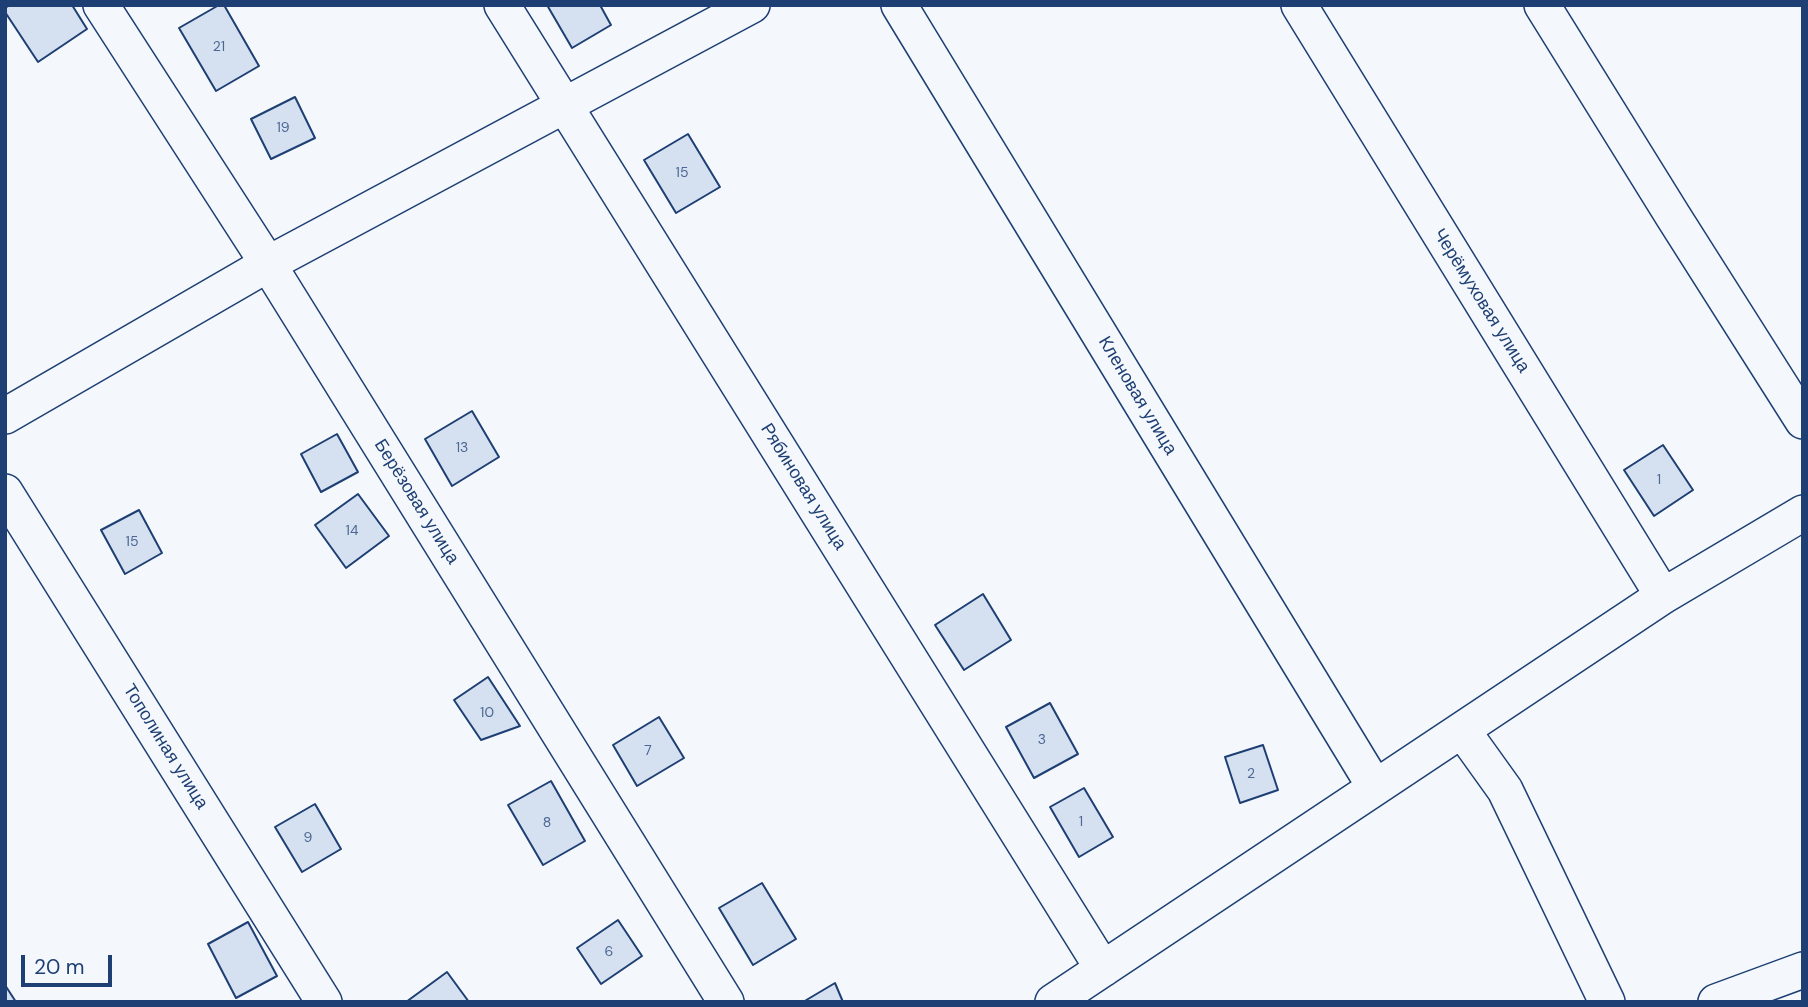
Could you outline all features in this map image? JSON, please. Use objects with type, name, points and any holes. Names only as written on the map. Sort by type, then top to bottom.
[{"type":"street","name":"Берёзовая улица","points":[[100,5],[268,264],[726,1002]]},
{"type":"street","name":"Рябиновая улица","points":[[502,5],[1103,969]]},
{"type":"street","points":[[5,416],[268,264],[752,5]]},
{"type":"street","name":"Кленовая улица","points":[[899,5],[1375,787]]},
{"type":"street","name":"Черёмуховая улица","points":[[1299,5],[1662,596]]},
{"type":"street","points":[[1542,5],[1803,421]]},
{"type":"street","name":"Тополиная улица","points":[[5,492],[324,1002]]},
{"type":"street","points":[[1053,1002],[1662,596],[1803,513]]},
{"type":"street","points":[[1462,730],[1505,790],[1607,1002]]},
{"type":"street","points":[[1716,1002],[1803,970]]},
{"type":"building","points":[[10,5],[72,5],[87,29],[38,62],[5,12],[5,8]]},
{"type":"building","points":[[219,5],[224,5],[259,66],[216,91],[179,28]]},
{"type":"building","points":[[547,5],[600,5],[611,25],[572,48]]},
{"type":"building","points":[[295,97],[315,138],[271,159],[251,119]]},
{"type":"building","points":[[688,134],[720,187],[676,213],[644,160]]},
{"type":"building","points":[[472,411],[499,457],[452,486],[425,439]]},
{"type":"building","points":[[337,434],[358,472],[321,492],[301,454]]},
{"type":"building","points":[[1663,445],[1693,490],[1654,516],[1624,470]]},
{"type":"building","points":[[358,494],[389,536],[346,568],[315,525]]},
{"type":"building","points":[[139,510],[162,553],[125,574],[101,530]]},
{"type":"building","points":[[983,594],[1011,640],[964,670],[935,625]]},
{"type":"building","points":[[488,677],[520,726],[481,740],[454,700]]},
{"type":"building","points":[[1050,703],[1078,754],[1034,778],[1006,727]]},
{"type":"building","points":[[659,717],[684,758],[637,786],[613,745]]},
{"type":"building","points":[[1263,745],[1278,790],[1240,803],[1225,757]]},
{"type":"building","points":[[551,781],[585,841],[543,865],[508,805]]},
{"type":"building","points":[[1084,788],[1113,837],[1079,857],[1050,807]]},
{"type":"building","points":[[315,804],[341,849],[302,872],[275,827]]},
{"type":"building","points":[[762,883],[796,939],[753,965],[719,908]]},
{"type":"building","points":[[618,920],[642,956],[601,984],[577,948]]},
{"type":"building","points":[[248,922],[277,976],[236,998],[208,944]]},
{"type":"building","points":[[447,972],[469,1002],[406,1002]]},
{"type":"building","points":[[835,983],[843,1002],[803,1002]]},
{"type":"building","points":[[5,985],[16,1002],[5,1002]]}]
